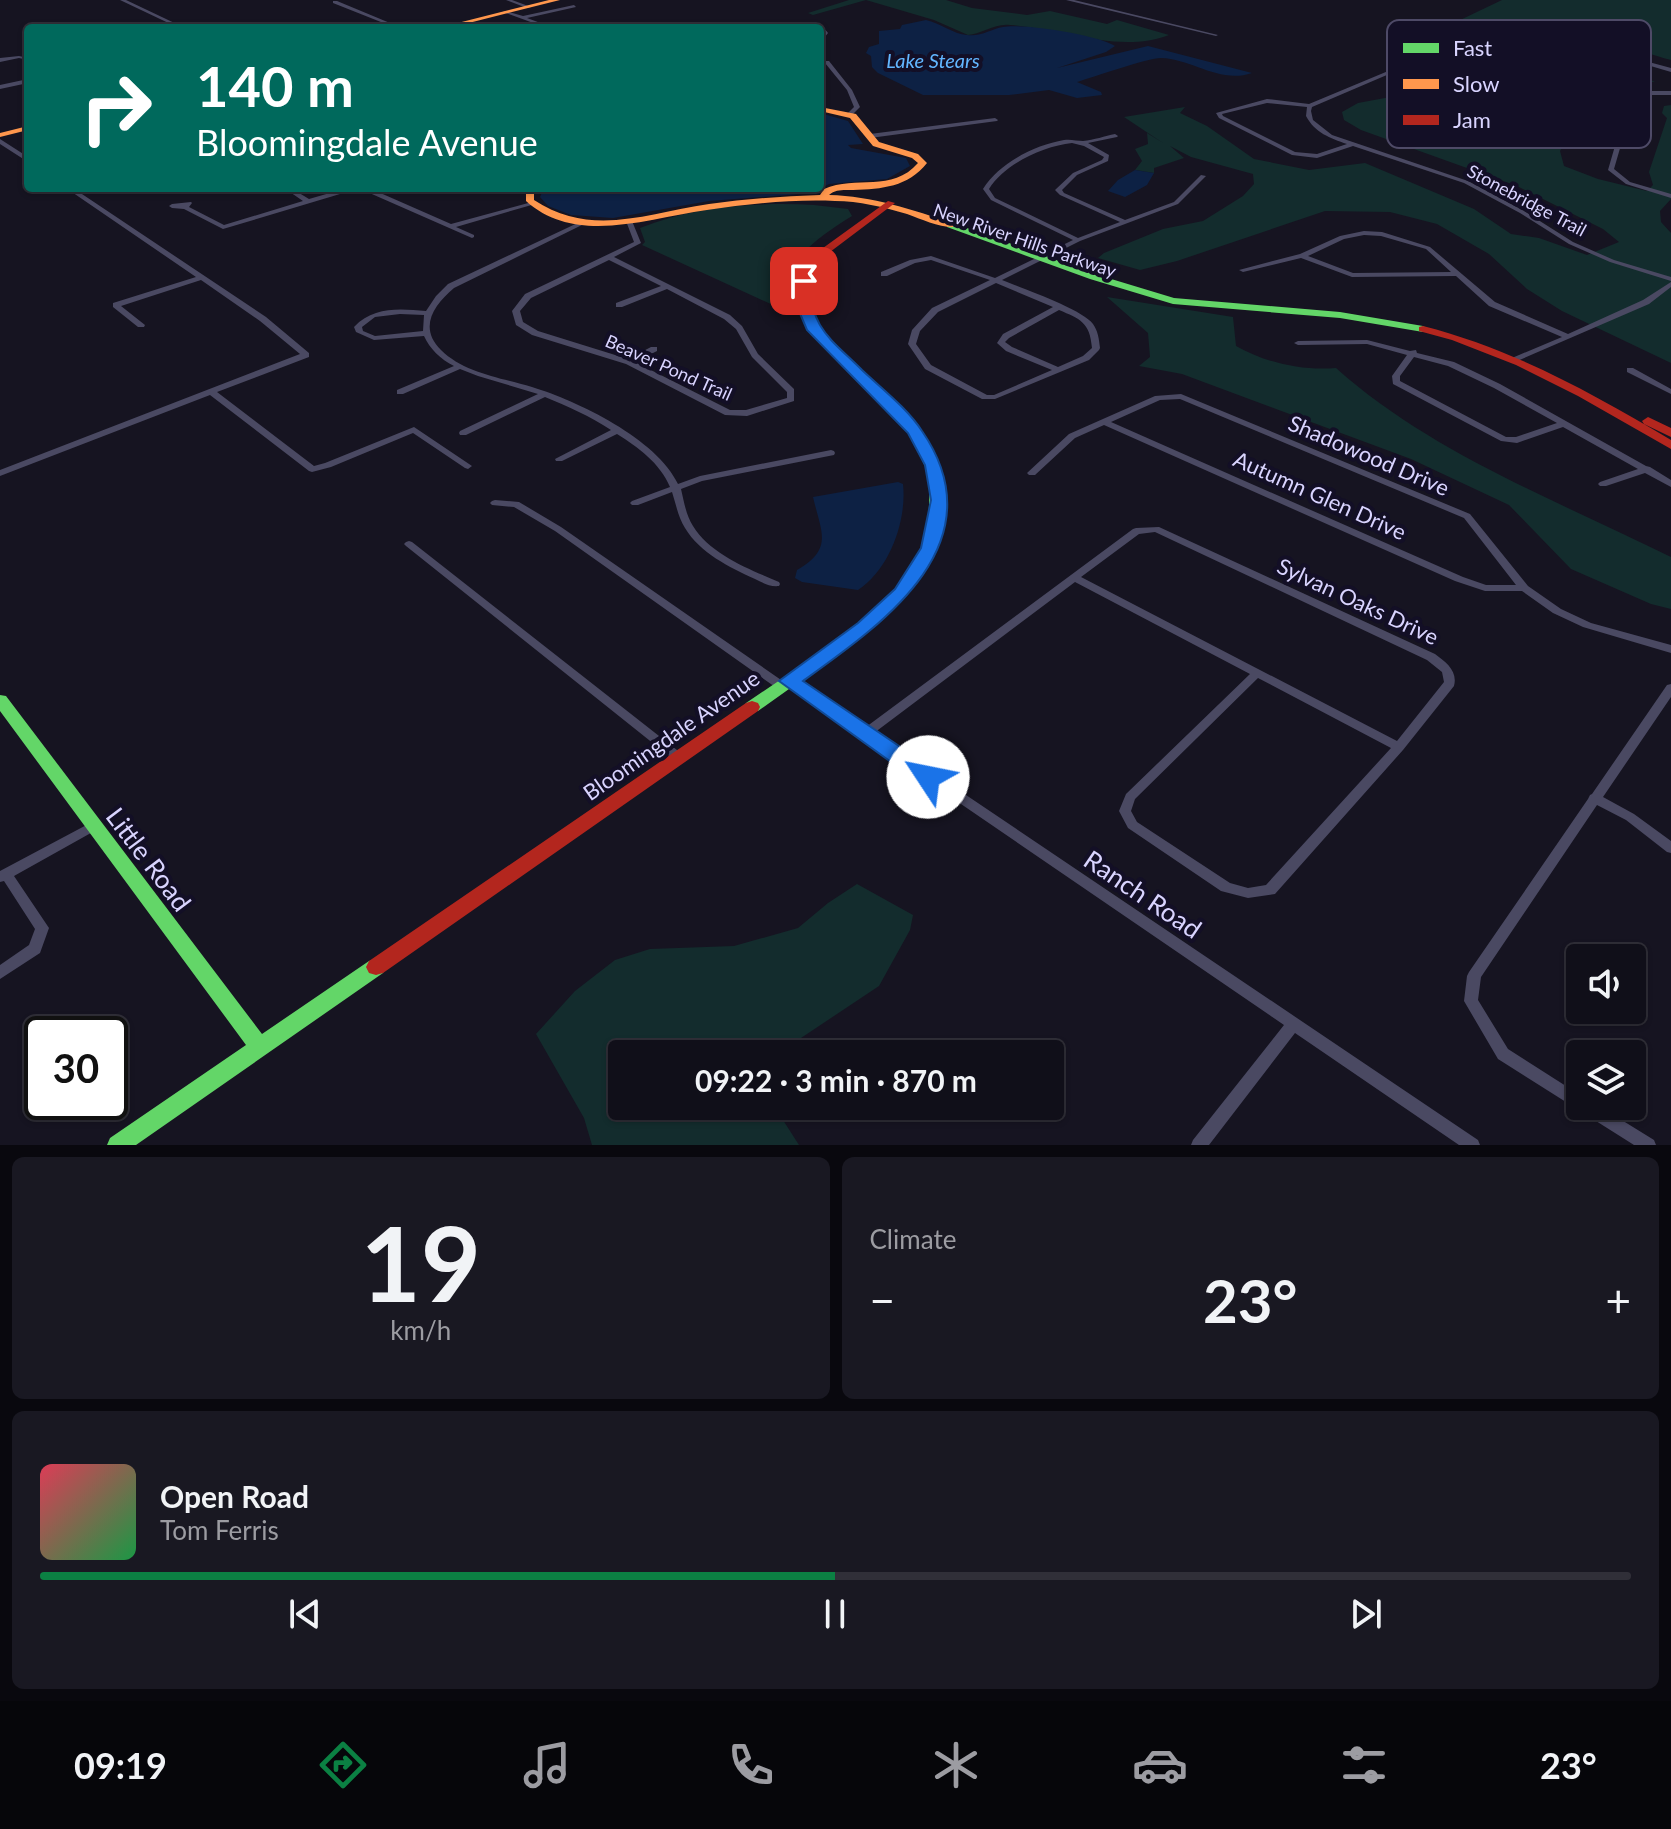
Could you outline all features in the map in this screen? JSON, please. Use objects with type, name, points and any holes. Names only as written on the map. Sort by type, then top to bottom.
[{"type":"street","points":[[122,0],[174,24]]},
{"type":"street","points":[[526,12],[557,0]]},
{"type":"street","points":[[1068,0],[1216,35]]},
{"type":"street","points":[[335,2],[390,24]]},
{"type":"street","points":[[453,24],[507,6],[526,12],[546,24]]},
{"type":"street","points":[[526,12],[574,6]]},
{"type":"street","points":[[0,60],[24,58]]},
{"type":"street","points":[[824,62],[849,90],[857,107],[849,115]]},
{"type":"street","points":[[1651,64],[1671,70]]},
{"type":"street","points":[[1352,144],[1317,156],[1294,154],[1221,117],[1219,113],[1267,101],[1310,106],[1387,74]]},
{"type":"street","points":[[0,87],[24,82]]},
{"type":"street","name":"Stonebridge Trail","points":[[1310,106],[1308,116],[1311,123],[1330,136],[1466,182],[1571,243],[1671,282]]},
{"type":"street","points":[[451,226],[532,204],[550,215],[584,222],[629,221],[697,208],[823,199],[832,188],[894,183],[922,167],[918,158],[881,147],[858,120],[824,110]]},
{"type":"street","points":[[870,136],[995,120]]},
{"type":"street","points":[[0,138],[24,129]]},
{"type":"street","points":[[1078,240],[1007,207],[993,199],[986,189],[989,181],[1026,156],[1062,142],[1081,143],[1115,136]]},
{"type":"street","points":[[0,138],[24,157]]},
{"type":"street","points":[[1081,143],[1107,156],[1105,161],[1075,174],[1058,190],[1125,222]]},
{"type":"street","points":[[1617,148],[1611,170],[1628,183],[1671,196]]},
{"type":"street","points":[[884,274],[918,259],[933,258],[995,281],[1058,307],[1084,319],[1095,332],[1096,348],[1086,358],[995,397],[985,397],[943,377],[916,354],[912,344],[925,318],[995,281],[1038,259],[1078,240],[1176,203],[1203,176]]},
{"type":"street","points":[[0,473],[306,355],[263,319],[75,192]]},
{"type":"street","points":[[293,192],[309,202]]},
{"type":"street","points":[[185,207],[223,227],[341,192]]},
{"type":"street","points":[[373,192],[472,236]]},
{"type":"street","points":[[530,192],[532,204]]},
{"type":"street","name":"New River Hills Parkway","points":[[823,199],[849,200],[962,228],[1094,279],[1159,298],[1207,305],[1302,311],[1412,327],[1518,359],[1671,433]]},
{"type":"street","name":"Bloomingdale Avenue","points":[[118,1145],[865,628],[902,593],[930,548],[939,508],[935,471],[918,436],[903,417],[825,344],[807,319],[802,299],[804,281],[812,263],[829,244],[882,208]]},
{"type":"street","name":"Beaver Pond Trail","points":[[611,258],[714,308],[731,321],[755,355],[793,397],[784,403],[747,413],[728,413],[629,362],[535,333],[519,323],[515,315],[520,302],[528,296],[611,258],[639,241],[629,221]]},
{"type":"street","points":[[584,222],[466,277],[437,299],[428,313],[427,333],[439,352],[460,366],[544,394],[587,412],[617,430],[657,461],[676,486],[681,512],[691,531],[705,546],[741,569],[775,584]]},
{"type":"street","points":[[1243,270],[1302,256],[1342,237],[1382,234],[1428,248],[1492,304],[1567,336]]},
{"type":"street","points":[[1302,256],[1352,275],[1457,274]]},
{"type":"street","points":[[141,325],[116,305],[201,278]]},
{"type":"street","points":[[1518,359],[1646,302],[1671,282]]},
{"type":"street","points":[[619,305],[668,286]]},
{"type":"street","points":[[1058,307],[1006,336],[1001,343],[1059,370]]},
{"type":"street","points":[[427,333],[374,338],[360,332],[358,327],[372,316],[383,313],[428,313]]},
{"type":"street","points":[[1298,343],[1353,341],[1413,352],[1466,370],[1671,484]]},
{"type":"street","points":[[629,362],[654,349]]},
{"type":"street","points":[[1413,352],[1396,376],[1396,382],[1433,399],[1499,437],[1517,440],[1565,423]]},
{"type":"street","name":"New River Hills Parkway","points":[[1518,359],[1671,445]]},
{"type":"street","points":[[400,392],[460,366]]},
{"type":"street","points":[[1630,370],[1671,392]]},
{"type":"street","points":[[212,392],[312,469],[414,430],[468,466]]},
{"type":"street","points":[[463,433],[544,394]]},
{"type":"street","name":"Shadowood Drive","points":[[1032,473],[1072,436],[1158,398],[1181,396],[1467,516],[1524,588],[1557,611],[1587,625],[1671,649]]},
{"type":"street","name":"Autumn Glen Drive","points":[[1104,422],[1459,579],[1485,588],[1524,588]]},
{"type":"street","points":[[559,459],[617,430]]},
{"type":"street","points":[[635,503],[676,486],[831,453]]},
{"type":"street","points":[[1603,484],[1647,469]]},
{"type":"street","name":"Ranch Road","points":[[495,503],[516,504],[558,529],[1472,1145]]},
{"type":"street","name":"Sylvan Oaks Drive","points":[[865,734],[1136,531],[1156,529],[1431,657],[1444,665],[1451,676],[1450,683],[1399,747],[1270,890],[1248,893],[1226,887],[1132,825],[1125,811],[1130,797],[1256,674]]},
{"type":"street","points":[[409,544],[678,757]]},
{"type":"street","points":[[1074,577],[1399,747]]},
{"type":"street","points":[[1566,1094],[1503,1054],[1471,1001],[1474,976],[1671,688]]},
{"type":"street","name":"Little Road","points":[[0,700],[259,1046]]},
{"type":"street","points":[[1594,798],[1630,817],[1671,848]]},
{"type":"street","points":[[0,973],[35,949],[42,928],[3,876],[94,826]]},
{"type":"street","points":[[1199,1145],[1293,1025]]},
{"type":"street","points":[[1608,1120],[1648,1145]]},
{"type":"green space","points":[[849,0],[866,0],[813,15],[808,13]]},
{"type":"green space","points":[[866,0],[946,0],[972,8],[1027,15],[1050,11],[1107,24],[1117,20],[1169,35],[1131,42],[1111,41],[1004,25],[968,35],[934,20]]},
{"type":"green space","points":[[1502,0],[1671,0],[1671,60],[1651,54],[1651,20],[1460,20]]},
{"type":"green space","points":[[1387,98],[1387,139],[1344,120],[1342,112],[1358,103]]},
{"type":"green space","points":[[1671,105],[1671,199],[1660,211],[1661,222],[1671,233],[1671,363],[1562,311],[1527,289],[1489,254],[1437,224],[1390,212],[1325,211],[1177,261],[1140,270],[1098,258],[1163,229],[1203,221],[1243,196],[1254,184],[1253,174],[1191,157],[1170,146],[1184,158],[1154,168],[1154,173],[1135,170],[1142,161],[1135,149],[1148,144],[1147,133],[1163,143],[1124,117],[1185,107],[1180,113],[1207,126],[1254,159],[1309,170],[1365,163],[1474,209],[1511,234],[1539,238],[1587,255],[1619,242],[1603,229],[1517,186],[1411,148],[1562,148],[1564,166],[1598,179],[1647,191],[1653,185],[1649,172],[1667,118],[1662,113],[1664,106]]},
{"type":"green space","points":[[770,204],[848,209],[852,216],[802,254],[788,279],[786,311],[642,245],[645,242],[640,228],[703,210]]},
{"type":"green space","points":[[1107,297],[1233,317],[1236,346],[1248,352],[1298,367],[1336,368],[1413,426],[1454,450],[1671,557],[1671,609],[1651,604],[1571,569],[1509,505],[1411,459],[1182,374],[1139,366],[1150,357],[1148,333]]},
{"type":"green space","points":[[857,884],[913,915],[910,930],[879,986],[798,1040],[608,1040],[608,1120],[783,1120],[799,1145],[592,1145],[584,1118],[536,1034],[575,991],[615,960],[650,949],[734,946],[798,928]]},
{"type":"water","name":"Lake Stears","points":[[926,20],[967,35],[1013,26],[1043,28],[1077,34],[1115,46],[1106,52],[1057,68],[1148,46],[1252,73],[1228,75],[1161,58],[1077,82],[1102,95],[1077,98],[1049,90],[1009,95],[923,95],[878,73],[872,67],[871,56],[866,53],[869,47],[879,44],[879,31],[900,29],[902,25]]},
{"type":"water","points":[[824,114],[848,121],[863,144],[848,145],[851,148],[906,158],[910,166],[887,179],[824,187]]},
{"type":"water","points":[[1135,170],[1154,173],[1147,185],[1125,197],[1108,191],[1118,180]]},
{"type":"water","points":[[542,192],[814,192],[709,201],[613,218],[571,215],[548,206],[540,197]]},
{"type":"water","points":[[898,482],[903,484],[904,498],[899,528],[887,557],[869,581],[858,590],[802,582],[795,578],[797,570],[816,555],[822,539],[813,497]]},
{"type":"traffic: fast","points":[[950,225],[1094,277],[1173,301],[1340,315],[1423,329]]},
{"type":"traffic: fast","points":[[752,707],[850,639],[890,605],[922,564],[935,532],[936,477],[914,432],[857,374]]},
{"type":"traffic: fast","points":[[0,700],[259,1046]]},
{"type":"traffic: fast","points":[[118,1145],[376,967]]},
{"type":"traffic: slow","points":[[458,24],[557,0]]},
{"type":"traffic: slow","points":[[823,199],[827,191],[834,188],[895,183],[915,172],[923,163],[915,156],[876,144],[853,116],[824,110]]},
{"type":"traffic: slow","points":[[0,135],[24,129]]},
{"type":"traffic: slow","points":[[530,192],[530,201],[549,214],[593,224],[639,220],[739,203],[820,198],[880,204],[950,225]]},
{"type":"traffic: jam","points":[[857,374],[812,325],[803,290],[826,250],[891,203]]},
{"type":"traffic: jam","points":[[1423,329],[1520,362],[1582,393],[1671,445]]},
{"type":"traffic: jam","points":[[1648,421],[1671,433]]},
{"type":"traffic: jam","points":[[376,967],[752,707]]},
{"type":"route","points":[[804,281],[803,304],[807,319],[828,347],[915,431],[933,465],[940,500],[930,548],[902,593],[865,628],[789,681],[928,777]]}]
